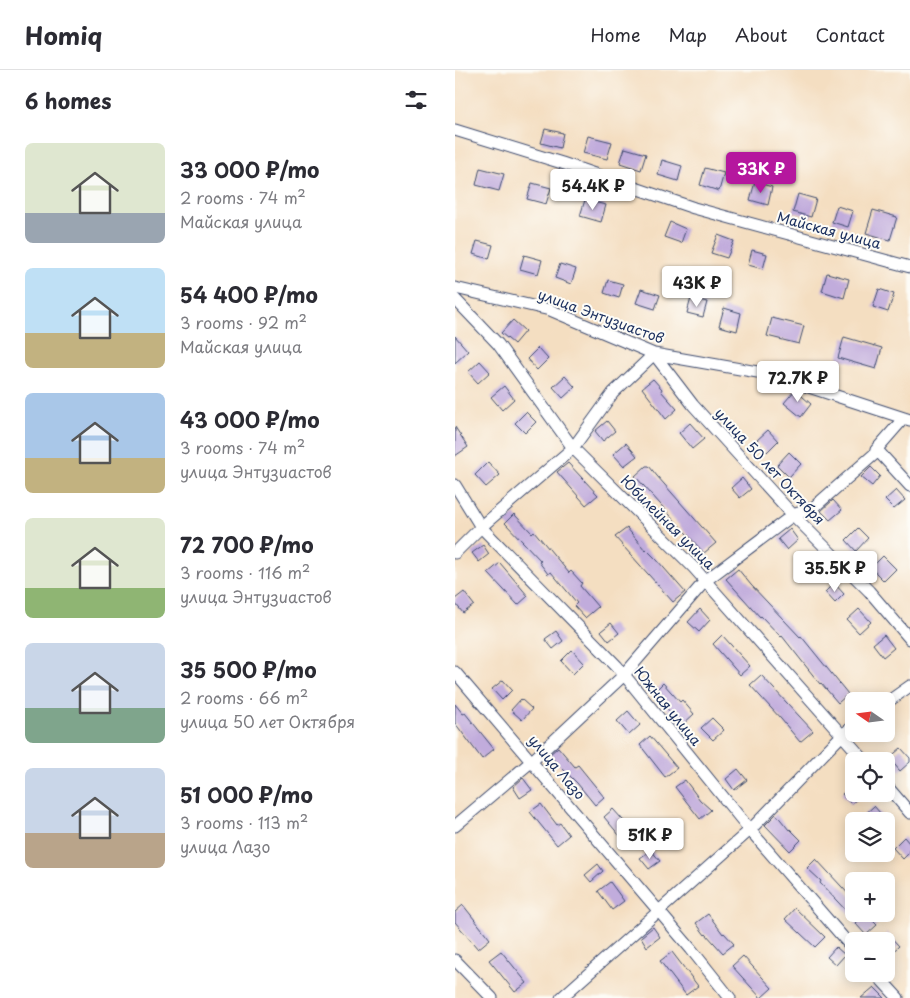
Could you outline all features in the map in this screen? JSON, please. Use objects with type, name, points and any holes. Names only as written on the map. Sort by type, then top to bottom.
[{"type":"street","name":"Майская улица","points":[[455,130],[562,163],[693,208],[910,267]]},
{"type":"street","name":"улица Энтузиастов","points":[[455,288],[550,310],[654,354],[769,374],[907,419]]},
{"type":"street","name":"Юбилейная улица","points":[[455,299],[498,344],[573,448],[705,581],[857,752]]},
{"type":"street","points":[[455,553],[481,527],[573,448],[613,393],[654,354]]},
{"type":"street","name":"улица 50 лет Октября","points":[[654,354],[693,405],[793,514],[869,591],[910,639]]},
{"type":"street","points":[[455,826],[532,761],[624,675],[705,581],[793,514],[813,508],[877,450],[907,419]]},
{"type":"street","points":[[877,450],[910,486]]},
{"type":"street","name":"Южная улица","points":[[455,485],[481,527],[624,675],[749,830],[845,940]]},
{"type":"street","name":"улица Лазо","points":[[455,672],[691,949],[730,998]]},
{"type":"street","points":[[895,697],[910,686]]},
{"type":"street","points":[[561,998],[749,830],[845,732]]},
{"type":"street","points":[[895,796],[910,813]]},
{"type":"street","points":[[455,960],[492,998]]},
{"type":"street","points":[[883,982],[898,998]]},
{"type":"building","points":[[545,129],[563,133],[560,148],[541,143]]},
{"type":"building","points":[[588,136],[612,142],[607,159],[583,153]]},
{"type":"building","points":[[625,148],[646,154],[641,170],[620,163]]},
{"type":"building","points":[[662,160],[682,166],[678,181],[658,175]]},
{"type":"building","points":[[480,168],[504,174],[499,191],[476,185]]},
{"type":"building","points":[[705,168],[724,173],[719,191],[700,185]]},
{"type":"building","points":[[755,182],[772,187],[768,205],[750,200]]},
{"type":"building","points":[[532,183],[551,188],[546,204],[527,199]]},
{"type":"building","points":[[798,194],[816,199],[811,217],[793,212]]},
{"type":"building","points":[[585,200],[606,205],[601,222],[580,216]]},
{"type":"building","points":[[837,206],[853,211],[848,227],[832,222]]},
{"type":"building","points":[[873,210],[897,217],[890,240],[866,233]]},
{"type":"building","points":[[670,222],[686,229],[681,243],[664,237]]},
{"type":"building","points":[[718,235],[734,241],[727,258],[711,253]]},
{"type":"building","points":[[477,241],[493,245],[489,259],[473,254]]},
{"type":"building","points":[[752,250],[767,254],[763,269],[748,265]]},
{"type":"building","points":[[524,255],[542,260],[538,274],[520,269]]},
{"type":"building","points":[[560,264],[576,269],[571,284],[555,278]]},
{"type":"building","points":[[827,273],[849,279],[844,298],[822,291]]},
{"type":"building","points":[[608,280],[623,284],[619,298],[604,293]]},
{"type":"building","points":[[641,289],[660,295],[655,309],[636,303]]},
{"type":"building","points":[[879,289],[894,294],[888,312],[873,307]]},
{"type":"building","points":[[691,298],[707,302],[703,317],[687,313]]},
{"type":"building","points":[[724,308],[741,313],[737,331],[719,326]]},
{"type":"building","points":[[772,318],[804,326],[799,344],[767,336]]},
{"type":"building","points":[[513,320],[525,331],[514,344],[501,333]]},
{"type":"building","points":[[455,336],[468,351],[455,363]]},
{"type":"building","points":[[844,337],[882,348],[876,369],[838,358]]},
{"type":"building","points":[[538,348],[548,359],[537,370],[527,359]]},
{"type":"building","points":[[480,361],[490,372],[478,383],[468,372]]},
{"type":"building","points":[[565,376],[575,387],[563,398],[553,387]]},
{"type":"building","points":[[653,379],[677,409],[666,419],[642,388]]},
{"type":"building","points":[[504,386],[514,399],[502,410],[491,397]]},
{"type":"building","points":[[795,390],[811,404],[801,417],[784,403]]},
{"type":"building","points":[[526,412],[536,422],[525,433],[515,423]]},
{"type":"building","points":[[607,421],[615,431],[603,441],[595,431]]},
{"type":"building","points":[[690,423],[704,439],[692,449],[679,433]]},
{"type":"building","points":[[455,427],[468,447],[455,456]]},
{"type":"building","points":[[768,430],[778,441],[767,452],[756,441]]},
{"type":"building","points":[[626,443],[637,456],[624,466],[613,454]]},
{"type":"building","points":[[789,452],[801,464],[789,477],[777,465]]},
{"type":"building","points":[[488,462],[500,475],[486,487],[475,475]]},
{"type":"building","points":[[568,463],[598,495],[586,505],[557,472]]},
{"type":"building","points":[[646,466],[649,466],[716,543],[704,553],[635,476]]},
{"type":"building","points":[[871,467],[880,476],[872,486],[861,477]]},
{"type":"building","points":[[742,478],[751,489],[740,498],[731,488]]},
{"type":"building","points":[[896,490],[905,500],[894,509],[885,500]]},
{"type":"building","points":[[833,500],[842,510],[830,520],[821,511]]},
{"type":"building","points":[[514,514],[532,533],[534,531],[569,573],[571,571],[582,583],[580,586],[598,607],[585,618],[574,606],[577,603],[551,572],[548,574],[539,562],[541,561],[505,523]]},
{"type":"building","points":[[627,528],[685,592],[673,602],[615,537]]},
{"type":"building","points":[[858,528],[868,538],[856,551],[846,540]]},
{"type":"building","points":[[790,529],[798,540],[787,550],[778,539]]},
{"type":"building","points":[[483,545],[489,554],[479,562],[472,553]]},
{"type":"building","points":[[883,556],[896,569],[884,581],[871,568]]},
{"type":"building","points":[[811,559],[820,570],[811,578],[801,567]]},
{"type":"building","points":[[500,563],[528,596],[518,605],[488,573]]},
{"type":"building","points":[[738,569],[801,636],[846,692],[845,697],[838,703],[820,684],[782,636],[760,617],[726,579]]},
{"type":"building","points":[[834,583],[844,594],[835,603],[825,592]]},
{"type":"building","points":[[464,592],[474,605],[463,613],[455,603],[455,599]]},
{"type":"building","points":[[700,609],[710,620],[699,632],[688,622]]},
{"type":"building","points":[[859,609],[871,622],[859,633],[847,620]]},
{"type":"building","points":[[611,623],[619,633],[609,641],[601,631]]},
{"type":"building","points":[[556,631],[563,641],[553,649],[545,639]]},
{"type":"building","points":[[722,635],[750,666],[740,675],[713,644]]},
{"type":"building","points":[[884,635],[894,648],[883,657],[873,644]]},
{"type":"building","points":[[572,650],[584,663],[573,674],[561,661]]},
{"type":"building","points":[[761,675],[813,731],[800,742],[750,685]]},
{"type":"building","points":[[503,680],[512,690],[502,700],[492,689]]},
{"type":"building","points":[[663,683],[694,714],[682,725],[653,693]]},
{"type":"building","points":[[521,699],[532,709],[522,720],[511,710]]},
{"type":"building","points":[[455,704],[463,714],[465,713],[494,749],[482,759],[455,723]]},
{"type":"building","points":[[628,711],[640,725],[629,735],[617,721]]},
{"type":"building","points":[[712,718],[724,730],[713,740],[701,728]]},
{"type":"building","points":[[650,736],[677,768],[665,777],[640,745]]},
{"type":"building","points":[[558,747],[575,767],[578,765],[604,797],[595,805],[577,783],[549,755]]},
{"type":"building","points":[[901,748],[910,758],[910,762],[900,771],[895,765],[895,753]]},
{"type":"building","points":[[738,769],[747,780],[734,790],[726,779]]},
{"type":"building","points":[[523,778],[532,790],[520,798],[513,787]]},
{"type":"building","points":[[685,780],[700,800],[711,810],[700,819],[675,787]]},
{"type":"building","points":[[541,804],[557,825],[560,823],[569,835],[557,845],[530,812]]},
{"type":"building","points":[[874,806],[879,812],[867,812]]},
{"type":"building","points":[[613,809],[642,838],[630,848],[604,817]]},
{"type":"building","points":[[776,814],[789,830],[801,840],[790,851],[765,825]]},
{"type":"building","points":[[904,837],[910,844],[910,852],[903,859],[895,850],[895,846]]},
{"type":"building","points":[[651,850],[660,861],[649,869],[640,858]]},
{"type":"building","points":[[816,859],[845,890],[845,909],[820,883],[821,881],[807,868]]},
{"type":"building","points":[[598,864],[603,871],[591,882],[585,875]]},
{"type":"building","points":[[610,882],[624,901],[612,910],[598,891]]},
{"type":"building","points":[[463,905],[490,939],[478,949],[455,922],[455,912]]},
{"type":"building","points":[[795,908],[825,937],[815,947],[785,919]]},
{"type":"building","points":[[708,914],[723,934],[734,944],[723,953],[696,923]]},
{"type":"building","points":[[874,922],[877,925],[869,932],[863,932],[855,923]]},
{"type":"building","points":[[653,927],[660,937],[647,947],[641,937]]},
{"type":"building","points":[[895,942],[899,946],[895,950]]},
{"type":"building","points":[[836,947],[845,955],[836,965],[827,957]]},
{"type":"building","points":[[501,951],[527,983],[515,992],[489,960]]},
{"type":"building","points":[[672,952],[698,986],[686,995],[660,961]]},
{"type":"building","points":[[743,956],[772,988],[761,998],[732,966]]},
{"type":"building","points":[[874,987],[885,998],[861,998]]}]
